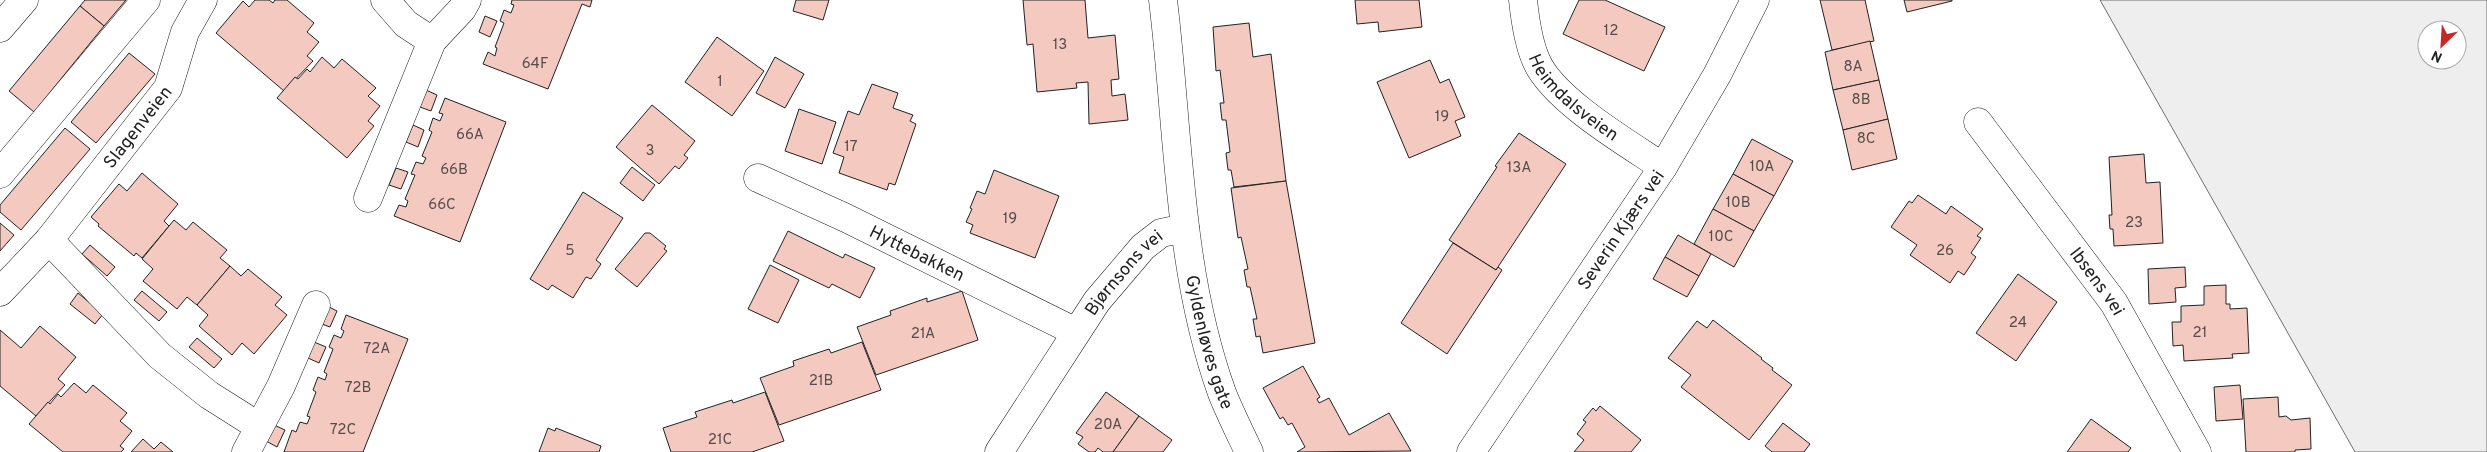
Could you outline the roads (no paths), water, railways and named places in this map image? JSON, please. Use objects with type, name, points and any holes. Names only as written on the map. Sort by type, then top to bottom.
[{"type":"street","points":[[0,28],[24,0]]},
{"type":"street","points":[[0,174],[146,0]]},
{"type":"street","name":"Slagenveien","points":[[0,292],[48,240],[168,88],[185,32],[203,0]]},
{"type":"street","points":[[385,0],[406,24],[432,41]]},
{"type":"street","points":[[368,198],[432,41],[462,9],[467,0]]},
{"type":"street","name":"Bjørnsons vei","points":[[999,452],[1097,301],[1143,247],[1161,233],[1186,228],[1163,0]]},
{"type":"street","name":"Heimdalsveien","points":[[1523,0],[1535,59],[1546,78],[1589,118],[1662,167]]},
{"type":"street","name":"Severin Kjærs vei","points":[[1471,452],[1662,167],[1717,75],[1755,0]]},
{"type":"street","name":"Ibsens vei","points":[[1978,122],[2114,303],[2197,452]]},
{"type":"street","name":"Hyttebakken","points":[[758,178],[846,218],[1076,332]]},
{"type":"street","name":"Gyldenløves gate","points":[[1186,228],[1200,312],[1222,393],[1249,452]]},
{"type":"street","points":[[48,240],[160,356],[209,395],[258,426]]},
{"type":"street","points":[[246,452],[258,426],[281,386],[316,305]]}]
